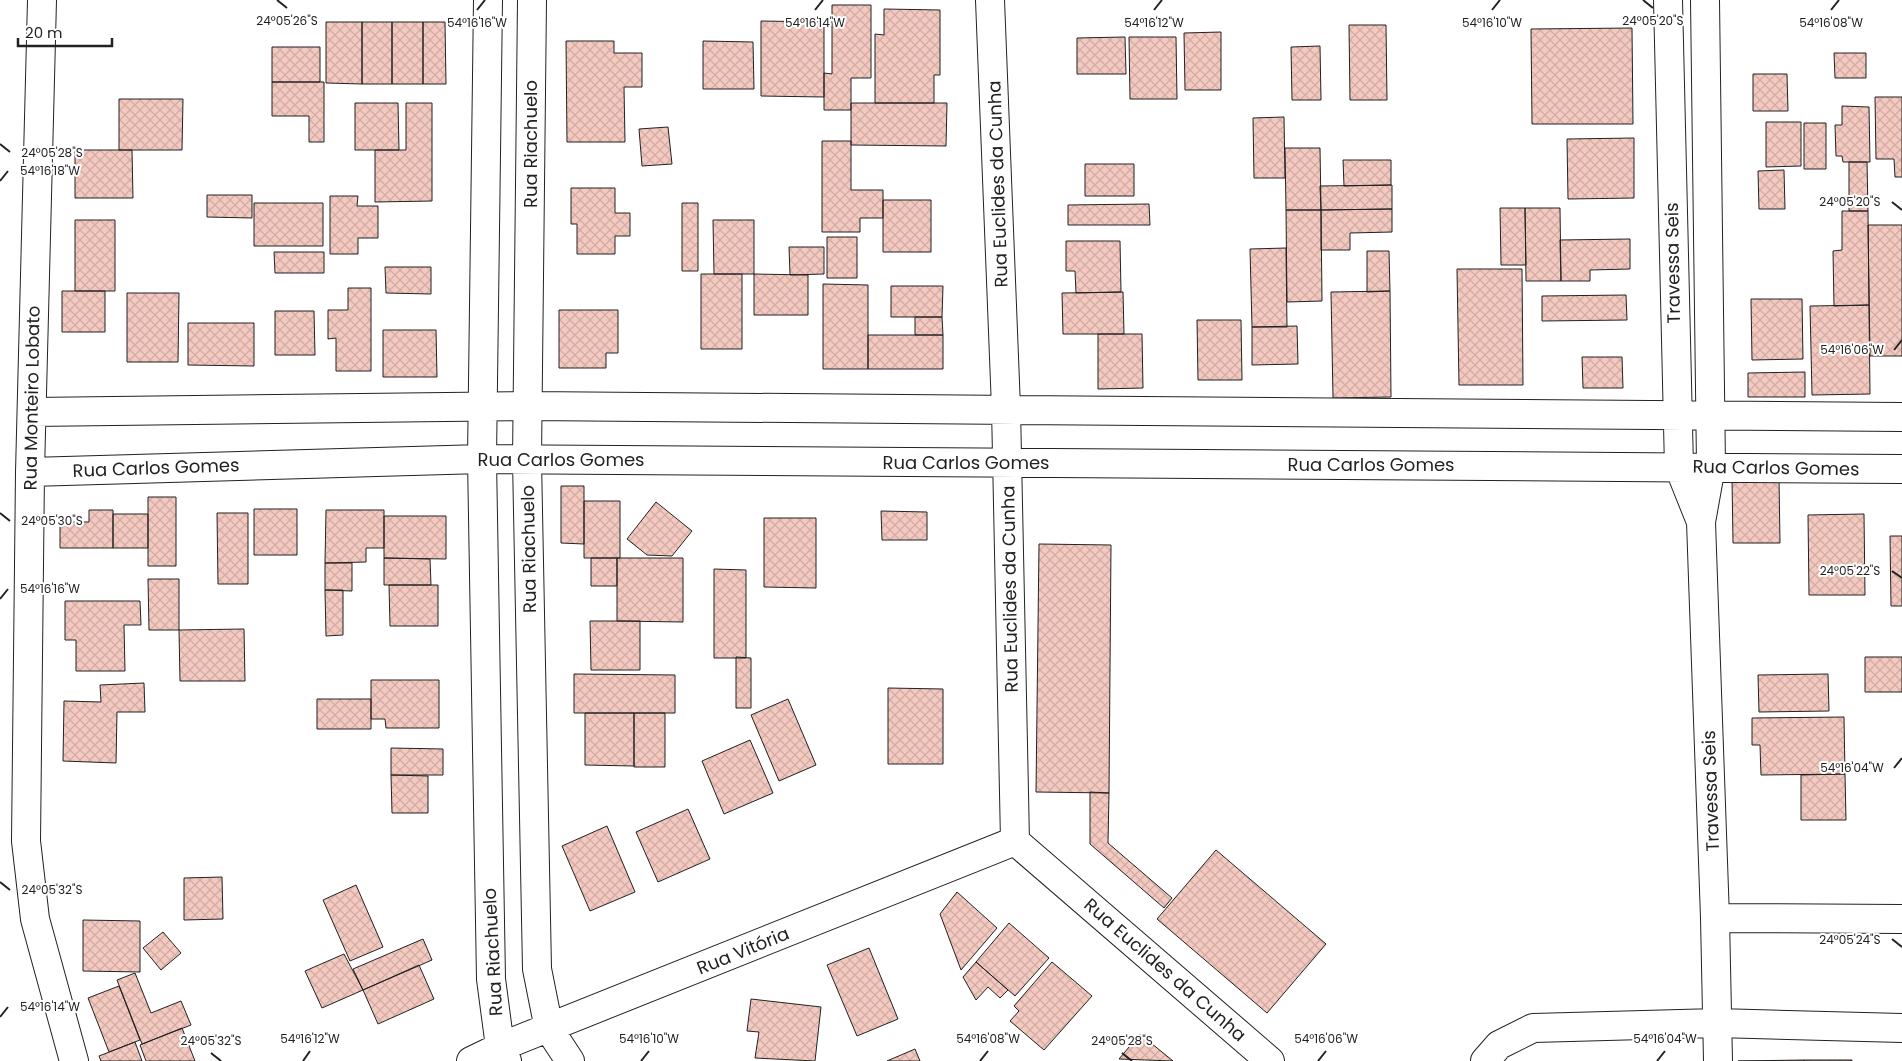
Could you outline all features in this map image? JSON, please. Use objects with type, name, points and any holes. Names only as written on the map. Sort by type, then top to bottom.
[{"type":"street","name":"Rua Monteiro Lobato","points":[[42,0],[30,472],[26,841],[35,919],[74,1061]]},
{"type":"street","name":"Rua Riachuelo","points":[[488,0],[482,459],[491,979],[503,1054]]},
{"type":"street","name":"Rua Riachuelo","points":[[532,0],[527,460],[537,969],[549,1029],[570,1061]]},
{"type":"street","name":"Rua Euclides da Cunha","points":[[990,0],[1006,408],[1015,841],[1270,1061]]},
{"type":"street","name":"Travessa Seis","points":[[1668,0],[1679,467],[1701,522]]},
{"type":"street","name":"Travessa Seis","points":[[1706,0],[1711,466],[1701,522],[1715,918],[1718,1061]]},
{"type":"street","points":[[32,412],[528,406],[1006,408],[1902,417]]},
{"type":"street","name":"Rua Carlos Gomes","points":[[30,472],[482,459],[1711,466],[1902,469]]},
{"type":"street","name":"Rua Vitória","points":[[471,1061],[503,1054],[549,1029],[1015,841]]},
{"type":"street","points":[[1715,918],[1902,919]]},
{"type":"street","points":[[1485,1061],[1499,1045],[1533,1028],[1718,1023],[1902,1028]]},
{"type":"building","points":[[832,5],[871,5],[871,78],[851,78],[851,110],[824,110],[824,73],[832,74]]},
{"type":"building","points":[[884,9],[940,10],[940,75],[934,75],[934,103],[875,103],[875,34],[884,35]]},
{"type":"building","points":[[761,21],[824,22],[824,97],[761,96]]},
{"type":"building","points":[[326,22],[362,22],[362,84],[326,83]]},
{"type":"building","points":[[362,22],[392,22],[392,84],[362,84]]},
{"type":"building","points":[[392,22],[423,22],[423,84],[392,84]]},
{"type":"building","points":[[423,22],[445,22],[446,84],[423,84]]},
{"type":"building","points":[[1349,25],[1386,25],[1387,100],[1350,100]]},
{"type":"building","points":[[1632,28],[1633,124],[1532,124],[1531,29]]},
{"type":"building","points":[[1221,32],[1221,90],[1185,90],[1184,33]]},
{"type":"building","points":[[1125,37],[1126,74],[1077,74],[1077,38]]},
{"type":"building","points":[[1129,37],[1176,37],[1177,99],[1130,99]]},
{"type":"building","points":[[566,41],[614,41],[614,53],[642,53],[642,87],[624,87],[625,142],[567,142]]},
{"type":"building","points":[[703,41],[753,42],[754,89],[703,89]]},
{"type":"building","points":[[1320,46],[1321,100],[1292,100],[1291,47]]},
{"type":"building","points":[[272,47],[320,47],[320,82],[272,82]]},
{"type":"building","points":[[1834,53],[1866,53],[1866,78],[1835,78]]},
{"type":"building","points":[[1753,74],[1787,74],[1788,111],[1753,111]]},
{"type":"building","points":[[272,82],[324,82],[324,142],[309,142],[309,116],[272,116]]},
{"type":"building","points":[[1875,97],[1902,97],[1902,177],[1895,177],[1894,159],[1876,159]]},
{"type":"building","points":[[119,99],[183,99],[182,150],[119,150]]},
{"type":"building","points":[[355,103],[398,103],[399,150],[355,150]]},
{"type":"building","points":[[406,103],[432,103],[432,201],[375,202],[375,150],[406,150]]},
{"type":"building","points":[[851,103],[947,103],[946,146],[851,145]]},
{"type":"building","points":[[1842,106],[1869,107],[1870,162],[1843,162],[1842,156],[1836,156],[1835,125],[1842,125]]},
{"type":"building","points":[[1284,117],[1285,178],[1254,178],[1253,118]]},
{"type":"building","points":[[1766,122],[1801,122],[1801,166],[1766,167]]},
{"type":"building","points":[[1804,123],[1826,123],[1826,169],[1804,169]]},
{"type":"building","points":[[668,127],[672,164],[642,166],[639,129]]},
{"type":"building","points":[[1634,138],[1634,198],[1568,199],[1567,139]]},
{"type":"building","points":[[822,141],[851,141],[851,190],[883,190],[883,218],[860,218],[860,232],[822,232]]},
{"type":"building","points":[[1285,148],[1320,148],[1321,210],[1286,210]]},
{"type":"building","points":[[75,150],[132,150],[133,198],[75,198]]},
{"type":"building","points":[[1343,160],[1391,160],[1391,185],[1344,186]]},
{"type":"building","points":[[1849,162],[1867,162],[1868,211],[1849,211]]},
{"type":"building","points":[[1085,164],[1134,164],[1134,196],[1085,196]]},
{"type":"building","points":[[1784,170],[1785,209],[1759,209],[1758,171]]},
{"type":"building","points":[[1392,185],[1392,209],[1321,210],[1320,186]]},
{"type":"building","points":[[571,188],[615,188],[615,213],[630,213],[630,236],[615,236],[615,254],[577,254],[577,224],[571,224]]},
{"type":"building","points":[[207,195],[252,195],[252,218],[207,217]]},
{"type":"building","points":[[330,196],[358,196],[357,206],[378,206],[378,238],[358,238],[358,254],[330,254]]},
{"type":"building","points":[[883,200],[931,200],[931,252],[883,252]]},
{"type":"building","points":[[254,203],[323,203],[323,246],[254,246]]},
{"type":"building","points":[[682,203],[698,203],[698,271],[682,271]]},
{"type":"building","points":[[1149,204],[1150,225],[1068,225],[1068,205]]},
{"type":"building","points":[[1500,208],[1525,208],[1526,265],[1501,265]]},
{"type":"building","points":[[1525,208],[1560,208],[1561,281],[1526,281]]},
{"type":"building","points":[[1392,209],[1392,232],[1350,233],[1350,250],[1321,250],[1321,210]]},
{"type":"building","points":[[1286,210],[1321,210],[1322,301],[1287,302]]},
{"type":"building","points":[[1842,211],[1868,211],[1869,305],[1834,306],[1833,251],[1842,250]]},
{"type":"building","points":[[75,220],[115,220],[115,291],[75,291]]},
{"type":"building","points":[[713,220],[754,220],[754,274],[714,274]]},
{"type":"building","points":[[1868,225],[1902,225],[1902,356],[1870,356]]},
{"type":"building","points":[[827,237],[857,237],[857,278],[827,278]]},
{"type":"building","points":[[1630,239],[1630,269],[1590,270],[1590,281],[1561,281],[1560,240]]},
{"type":"building","points":[[1066,241],[1120,241],[1121,292],[1076,293],[1075,271],[1066,271]]},
{"type":"building","points":[[789,247],[824,247],[824,274],[790,275]]},
{"type":"building","points":[[1286,248],[1287,327],[1252,327],[1250,249]]},
{"type":"building","points":[[1367,251],[1389,251],[1390,291],[1367,292]]},
{"type":"building","points":[[274,252],[324,252],[324,273],[275,273]]},
{"type":"building","points":[[385,267],[431,267],[431,294],[386,293]]},
{"type":"building","points":[[1457,269],[1522,269],[1523,385],[1459,385]]},
{"type":"building","points":[[701,274],[742,274],[742,349],[701,349]]},
{"type":"building","points":[[754,274],[808,275],[808,315],[754,315]]},
{"type":"building","points":[[823,284],[868,285],[868,369],[823,369]]},
{"type":"building","points":[[891,286],[943,286],[942,317],[891,317]]},
{"type":"building","points":[[348,288],[371,288],[371,371],[336,371],[336,338],[328,339],[328,310],[348,310]]},
{"type":"building","points":[[62,291],[105,291],[105,332],[62,332]]},
{"type":"building","points":[[1390,291],[1391,397],[1333,398],[1331,292]]},
{"type":"building","points":[[1123,292],[1124,334],[1063,334],[1062,293]]},
{"type":"building","points":[[127,293],[179,293],[178,362],[127,362]]},
{"type":"building","points":[[1626,295],[1627,320],[1542,321],[1542,296]]},
{"type":"building","points":[[1751,299],[1802,299],[1803,359],[1752,360]]},
{"type":"building","points":[[1869,305],[1870,394],[1812,395],[1810,306]]},
{"type":"building","points":[[559,310],[618,310],[618,353],[606,353],[606,368],[559,368]]},
{"type":"building","points":[[275,311],[314,311],[315,355],[275,355]]},
{"type":"building","points":[[915,317],[942,317],[943,335],[915,335]]},
{"type":"building","points":[[1197,320],[1241,320],[1242,380],[1198,380]]},
{"type":"building","points":[[188,323],[254,323],[254,366],[188,365]]},
{"type":"building","points":[[1297,326],[1298,364],[1252,365],[1252,327]]},
{"type":"building","points":[[383,330],[436,330],[437,377],[383,377]]},
{"type":"building","points":[[1098,334],[1142,334],[1143,388],[1098,389]]},
{"type":"building","points":[[868,335],[943,335],[943,369],[868,369]]},
{"type":"building","points":[[1582,357],[1622,357],[1623,388],[1583,388]]},
{"type":"building","points":[[1805,372],[1805,397],[1748,397],[1748,373]]},
{"type":"building","points":[[1779,478],[1780,543],[1733,543],[1732,479]]},
{"type":"building","points":[[561,486],[584,486],[584,544],[561,543]]},
{"type":"building","points":[[148,497],[176,497],[176,566],[148,566]]},
{"type":"building","points":[[584,501],[620,501],[620,558],[584,558]]},
{"type":"building","points":[[656,502],[692,531],[672,556],[647,555],[627,539]]},
{"type":"building","points":[[254,509],[297,509],[297,555],[254,555]]},
{"type":"building","points":[[89,510],[113,510],[113,548],[60,548],[60,522],[89,522]]},
{"type":"building","points":[[326,510],[384,510],[384,548],[366,548],[366,562],[325,563]]},
{"type":"building","points":[[881,511],[927,512],[927,540],[882,540]]},
{"type":"building","points":[[217,513],[248,513],[248,584],[218,584]]},
{"type":"building","points":[[113,514],[148,514],[148,548],[113,548]]},
{"type":"building","points":[[1864,514],[1865,595],[1809,595],[1808,515]]},
{"type":"building","points":[[384,516],[446,516],[446,559],[384,558]]},
{"type":"building","points":[[764,518],[816,518],[816,588],[764,587]]},
{"type":"building","points":[[1890,536],[1902,536],[1902,606],[1891,606]]},
{"type":"building","points":[[1039,544],[1111,545],[1109,793],[1036,792]]},
{"type":"building","points":[[384,558],[430,559],[431,585],[384,585]]},
{"type":"building","points":[[591,558],[617,558],[617,586],[591,586]]},
{"type":"building","points":[[617,558],[683,558],[683,622],[617,621]]},
{"type":"building","points":[[325,563],[352,563],[352,591],[325,590]]},
{"type":"building","points":[[714,569],[746,570],[746,658],[714,658]]},
{"type":"building","points":[[148,579],[179,579],[179,630],[149,630]]},
{"type":"building","points":[[389,585],[438,585],[438,626],[390,626]]},
{"type":"building","points":[[325,590],[343,590],[343,635],[326,636]]},
{"type":"building","points":[[65,601],[140,601],[141,625],[124,625],[125,671],[76,671],[76,640],[65,640]]},
{"type":"building","points":[[590,621],[640,621],[640,670],[591,670]]},
{"type":"building","points":[[244,629],[245,681],[180,681],[179,630]]},
{"type":"building","points":[[736,657],[751,658],[751,708],[736,708]]},
{"type":"building","points":[[1865,657],[1902,657],[1902,692],[1865,692]]},
{"type":"building","points":[[574,674],[675,675],[675,713],[574,713]]},
{"type":"building","points":[[1828,674],[1829,711],[1759,712],[1758,675]]},
{"type":"building","points":[[371,680],[439,680],[439,728],[386,728],[385,719],[371,719]]},
{"type":"building","points":[[144,683],[145,712],[117,712],[116,763],[63,761],[64,701],[101,702],[100,685]]},
{"type":"building","points":[[888,688],[943,689],[943,764],[888,764]]},
{"type":"building","points":[[317,699],[371,699],[371,729],[317,729]]},
{"type":"building","points":[[788,699],[816,765],[779,781],[751,715]]},
{"type":"building","points":[[585,713],[634,713],[634,766],[585,765]]},
{"type":"building","points":[[634,713],[665,713],[665,767],[634,767]]},
{"type":"building","points":[[1844,717],[1845,774],[1761,775],[1760,745],[1752,745],[1752,718]]},
{"type":"building","points":[[750,740],[773,793],[724,814],[702,761]]},
{"type":"building","points":[[391,748],[443,749],[443,775],[391,775]]},
{"type":"building","points":[[1845,774],[1846,820],[1801,820],[1801,775]]},
{"type":"building","points":[[391,775],[428,776],[428,813],[392,813]]},
{"type":"building","points":[[1090,792],[1109,793],[1108,843],[1172,898],[1164,908],[1090,844]]},
{"type":"building","points":[[688,809],[710,859],[658,882],[636,832]]},
{"type":"building","points":[[607,826],[635,892],[590,911],[562,846]]},
{"type":"building","points":[[1216,850],[1326,944],[1267,1013],[1157,919]]},
{"type":"building","points":[[222,877],[223,919],[184,920],[184,878]]},
{"type":"building","points":[[356,885],[383,947],[350,961],[323,900]]},
{"type":"building","points":[[957,892],[997,928],[961,970],[940,914]]},
{"type":"building","points":[[83,920],[140,921],[140,972],[83,971]]},
{"type":"building","points":[[1009,923],[1049,958],[1015,996],[976,962]]},
{"type":"building","points":[[163,932],[181,953],[161,970],[143,948]]},
{"type":"building","points":[[423,939],[432,960],[363,990],[353,969]]},
{"type":"building","points":[[869,948],[898,1019],[857,1036],[827,965]]},
{"type":"building","points":[[344,954],[363,990],[322,1008],[305,971]]},
{"type":"building","points":[[976,962],[1008,990],[1000,998],[988,987],[976,1000],[963,977]]},
{"type":"building","points":[[1052,962],[1092,996],[1044,1050],[1010,1021],[1019,1011],[1014,1006]]},
{"type":"building","points":[[419,965],[434,999],[378,1024],[363,990]]},
{"type":"building","points":[[135,973],[151,1013],[181,1001],[191,1025],[142,1044],[117,980]]},
{"type":"building","points":[[119,986],[140,1040],[109,1052],[88,998]]},
{"type":"building","points":[[751,999],[821,1007],[815,1061],[755,1058],[759,1032],[747,1031]]},
{"type":"building","points":[[182,1028],[195,1061],[146,1061],[140,1045]]},
{"type":"building","points":[[1140,1034],[1173,1061],[1119,1059]]},
{"type":"building","points":[[135,1042],[142,1061],[101,1061],[99,1056]]},
{"type":"building","points":[[915,1049],[920,1061],[887,1061]]},
{"type":"building","points":[[1804,1060],[1804,1061],[1738,1061]]},
{"type":"building","points":[[1852,1060],[1852,1061],[1804,1061]]}]
